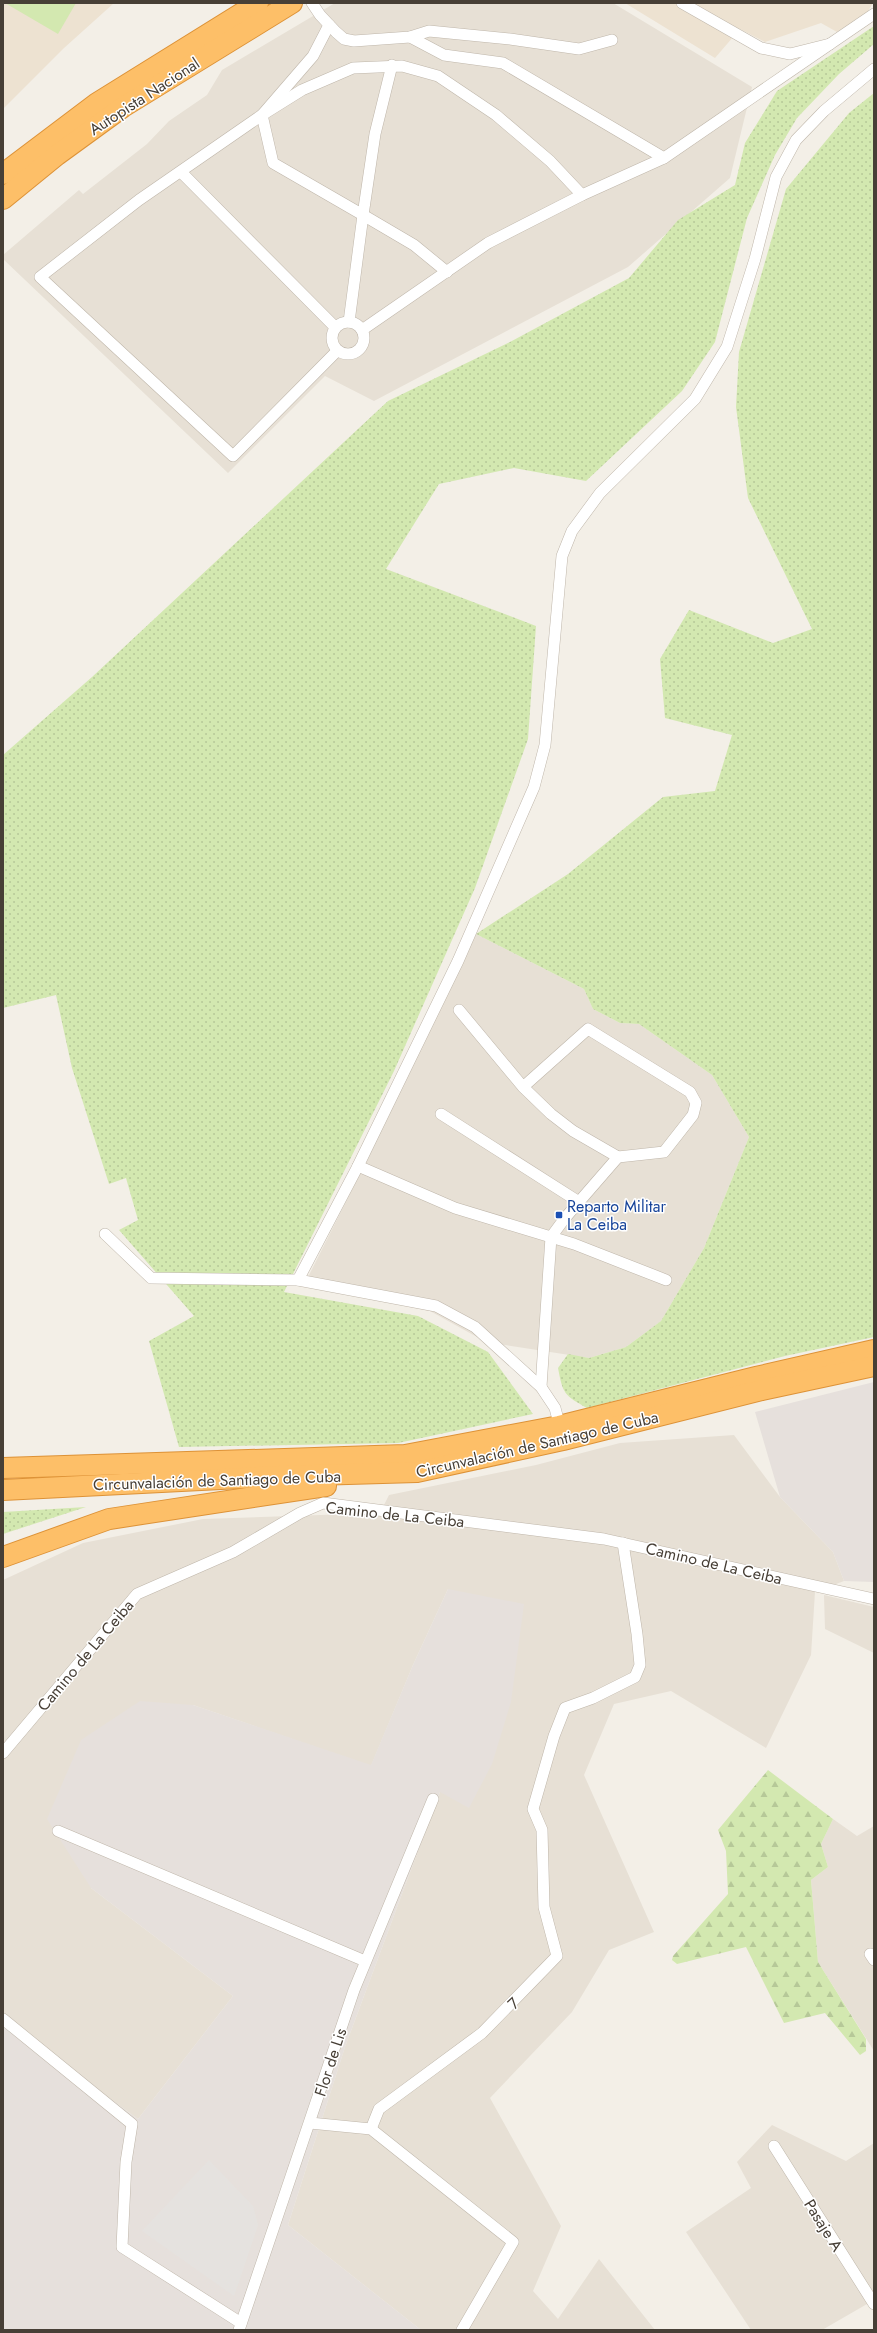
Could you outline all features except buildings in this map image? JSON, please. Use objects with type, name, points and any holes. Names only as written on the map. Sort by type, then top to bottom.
[{"type":"highway","name":"Autopista Nacional","points":[[3,174],[97,103],[258,3]]},
{"type":"highway","name":"Autopista Nacional","points":[[3,199],[57,155],[123,107],[292,3]]},
{"type":"highway","name":"Circunvalación de Santiago de Cuba","points":[[3,1490],[279,1476],[417,1472],[561,1433],[756,1377],[874,1350]]},
{"type":"highway","name":"Circunvalación de Santiago de Cuba","points":[[3,1468],[110,1466],[405,1455],[561,1433],[874,1366]]},
{"type":"highway","points":[[3,1461],[110,1466]]},
{"type":"highway","points":[[3,1557],[109,1519],[417,1472]]},
{"type":"street","points":[[312,3],[329,25],[344,39],[354,42],[410,37],[429,31],[510,39],[579,49],[612,40]]},
{"type":"street","points":[[682,3],[761,48],[790,54],[830,44]]},
{"type":"street","points":[[362,330],[488,243],[582,195],[664,158],[874,14]]},
{"type":"street","points":[[262,115],[313,56],[329,25]]},
{"type":"street","points":[[410,37],[444,55],[503,62],[664,158]]},
{"type":"street","points":[[349,322],[375,134],[392,66]]},
{"type":"street","points":[[337,351],[234,456],[40,277],[139,200],[262,115],[302,90],[353,68],[392,66],[438,76],[496,115],[550,161],[582,195]]},
{"type":"street","points":[[298,1280],[358,1166],[458,961],[534,787],[545,745],[562,556],[572,531],[605,488],[695,399],[727,347],[755,259],[776,177],[796,140],[824,111],[874,69]]},
{"type":"street","points":[[262,115],[273,163],[414,245],[447,272]]},
{"type":"street","points":[[181,172],[335,327]]},
{"type":"street","points":[[349,322],[359,326],[362,330],[364,342],[358,351],[348,355],[337,351],[331,342],[332,332],[335,327],[339,324],[349,322]]},
{"type":"street","points":[[459,1010],[523,1087],[551,1114],[573,1131],[618,1157],[664,1152],[693,1115],[696,1103],[690,1092],[588,1029],[523,1087]]},
{"type":"street","points":[[441,1114],[579,1202]]},
{"type":"street","points":[[541,1387],[551,1237],[618,1157]]},
{"type":"street","points":[[358,1166],[455,1208],[574,1244],[666,1280]]},
{"type":"street","points":[[105,1234],[151,1278],[298,1280],[436,1306],[475,1327],[541,1387],[555,1408],[561,1433]]},
{"type":"street","points":[[300,1513],[321,1487]]},
{"type":"street","name":"Camino de La Ceiba","points":[[3,1753],[137,1594],[233,1552],[300,1513],[323,1503],[623,1542],[874,1599]]},
{"type":"street","name":"7","points":[[371,2129],[379,2109],[482,2033],[557,1956],[544,1907],[542,1830],[533,1809],[562,1712],[569,1706],[593,1698],[635,1677],[638,1672],[640,1665],[637,1634],[623,1542]]},
{"type":"street","name":"Flor de Lis","points":[[240,2326],[365,1961],[433,1799]]},
{"type":"street","points":[[58,1831],[365,1961]]},
{"type":"street","points":[[3,2019],[132,2124],[126,2162],[122,2246],[240,2326]]},
{"type":"street","points":[[310,2123],[371,2129],[513,2242],[462,2330]]},
{"type":"street","name":"Pasaje A","points":[[774,2146],[874,2304]]},
{"type":"shaded area","points":[[3,3],[114,3],[64,48],[3,109]]},
{"type":"shaded area","points":[[335,3],[613,3],[752,87],[730,178],[628,267],[374,401],[325,376],[228,473],[3,259],[3,255],[79,190],[83,194],[147,144],[169,121],[207,95],[222,70]]},
{"type":"shaded area","points":[[625,3],[873,3],[865,16],[837,32],[821,23],[765,42],[740,29],[715,58]]},
{"type":"shaded area","name":"Reparto Militar La Ceiba","points":[[476,934],[584,989],[593,1009],[620,1023],[639,1024],[712,1075],[749,1137],[704,1248],[661,1321],[626,1347],[589,1358],[486,1342],[430,1311],[304,1285],[363,1168]]},
{"type":"shaded area","points":[[874,1382],[874,1582],[844,1581],[833,1552],[780,1497],[755,1412]]},
{"type":"shaded area","points":[[734,1435],[780,1497],[833,1552],[844,1581],[815,1592],[811,1655],[766,1748],[671,1691],[614,1704],[584,1775],[654,1932],[609,1950],[572,2012],[490,2098],[561,2226],[533,2291],[558,2319],[599,2259],[655,2330],[421,2330],[288,2225],[345,2047],[440,1792],[448,1589],[413,1665],[371,1766],[193,1705],[91,1888],[233,1996],[138,2119],[4,2021],[3,2023],[3,1580],[83,1543],[203,1519],[380,1513],[389,1495],[536,1465],[620,1443]]},
{"type":"shaded area","points":[[448,1589],[524,1604],[511,1702],[492,1764],[469,1808],[440,1792],[345,2047],[288,2225],[421,2330],[3,2330],[4,2021],[138,2119],[233,1996],[91,1888],[47,1819],[81,1740],[140,1701],[193,1705],[371,1765],[413,1665]]},
{"type":"shaded area","points":[[824,1595],[874,1607],[874,1653],[825,1629]]},
{"type":"shaded area","points":[[833,1819],[857,1836],[874,1826],[874,2051],[818,1962],[811,1880],[828,1867],[821,1844]]},
{"type":"shaded area","points":[[772,2125],[846,2161],[874,2143],[874,2300],[822,2330],[751,2330],[686,2232],[751,2188],[737,2162]]},
{"type":"shaded area","points":[[209,2160],[253,2206],[258,2225],[234,2296],[142,2231]]},
{"type":"green space","points":[[5,3],[76,3],[58,34]]},
{"type":"green space","points":[[874,26],[874,44],[839,74],[797,118],[775,155],[747,218],[715,342],[682,391],[586,481],[514,468],[439,484],[386,569],[536,626],[528,739],[475,888],[394,1071],[284,1292],[418,1316],[488,1352],[533,1414],[398,1443],[179,1447],[149,1341],[194,1316],[119,1230],[138,1220],[126,1178],[109,1184],[72,1068],[56,995],[3,1008],[3,755],[92,677],[388,401],[510,342],[629,278],[678,220],[735,185],[745,143],[777,91]]},
{"type":"green space","points":[[874,93],[874,1337],[785,1356],[587,1408],[573,1400],[563,1389],[558,1368],[568,1354],[589,1358],[626,1347],[661,1321],[704,1248],[749,1137],[712,1075],[639,1024],[620,1023],[593,1009],[584,989],[476,934],[568,874],[663,797],[715,791],[732,735],[665,718],[660,659],[689,610],[773,643],[812,629],[748,498],[736,407],[739,352],[786,189],[849,113]]},
{"type":"green space","points":[[86,1507],[3,1534],[3,1512]]},
{"type":"green space","points":[[768,1770],[833,1819],[821,1844],[828,1867],[811,1880],[818,1962],[866,2039],[866,2051],[860,2055],[825,2013],[784,2023],[746,1947],[677,1964],[672,1960],[673,1956],[728,1894],[726,1851],[718,1830]]},
{"type":"place","name":"Reparto Militar La Ceiba","points":[[559,1215]]}]
